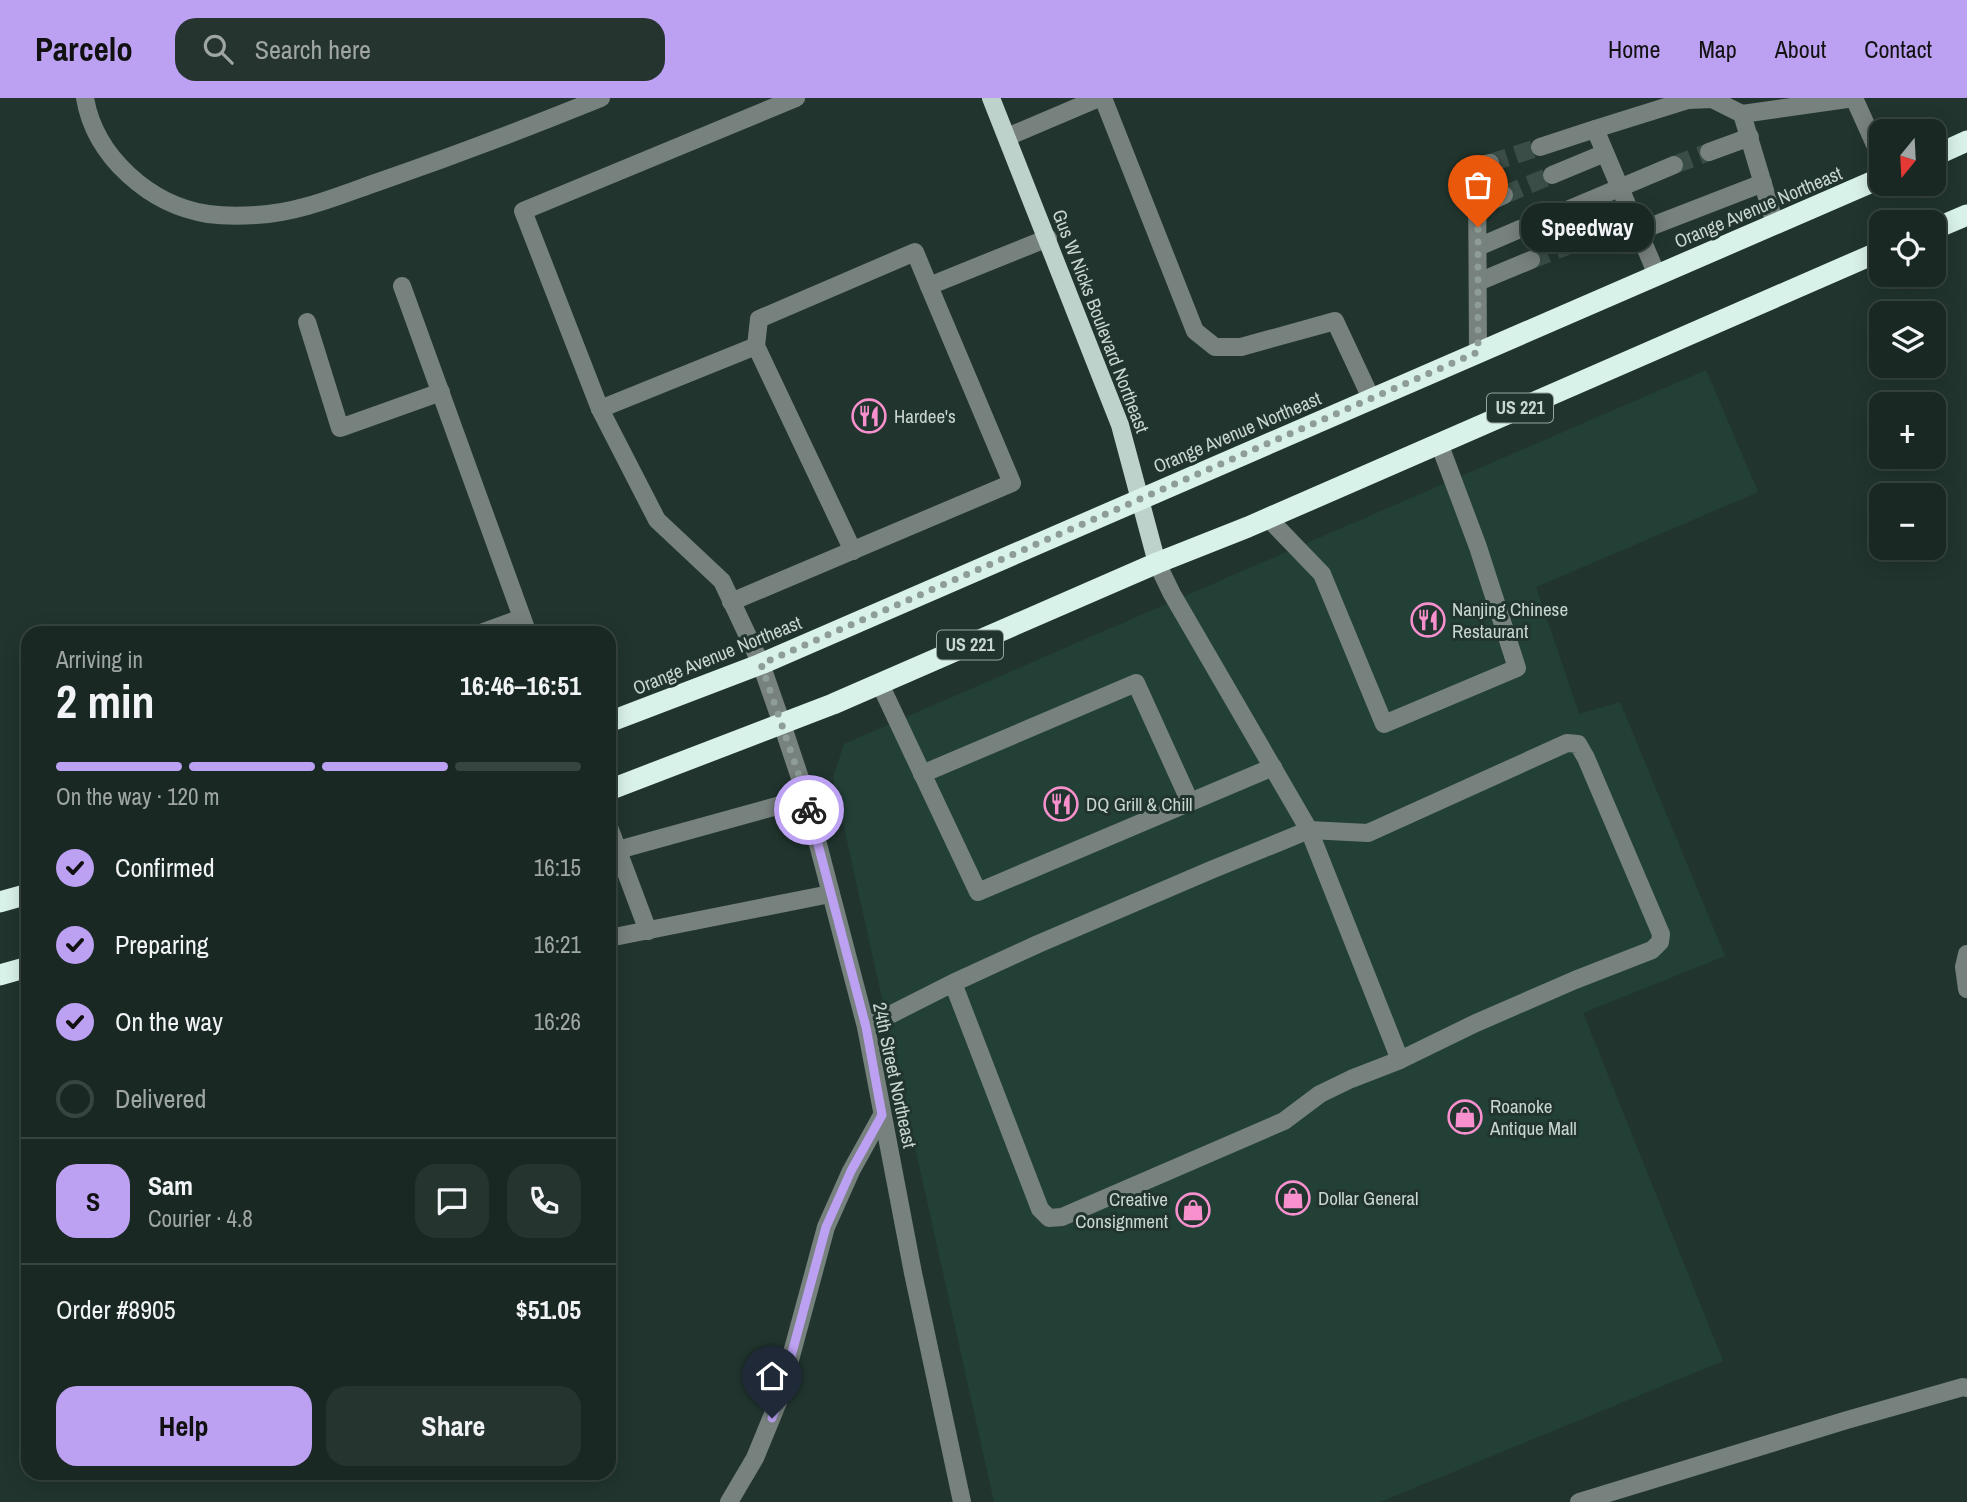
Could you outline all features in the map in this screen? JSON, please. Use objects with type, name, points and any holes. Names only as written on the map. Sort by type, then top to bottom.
[{"type":"highway","points":[[1946,151],[1967,142]]},
{"type":"highway","name":"Orange Avenue Northeast","points":[[616,719],[761,664],[1869,183]]},
{"type":"highway","points":[[1946,224],[1967,215]]},
{"type":"highway","name":"US 221","points":[[616,787],[880,684],[1869,256]]},
{"type":"highway","points":[[0,902],[21,896]]},
{"type":"highway","points":[[0,975],[21,969]]},
{"type":"main road","name":"Gus W Nicks Boulevard Northeast","points":[[991,98],[1120,425],[1157,563]]},
{"type":"street","points":[[85,98],[87,112],[100,142],[121,168],[142,187],[174,204],[208,214],[256,215],[300,209],[433,163],[601,98]]},
{"type":"street","name":"24th Street Northeast","points":[[796,98],[523,211],[600,409],[657,520],[722,581],[761,664],[782,724],[806,798],[866,1027],[913,1273],[962,1502]]},
{"type":"street","points":[[1007,137],[1101,98],[1195,331],[1215,347],[1241,347],[1335,321],[1371,398]]},
{"type":"street","points":[[1540,147],[1688,100],[1712,99],[1742,114],[1854,98],[1869,131]]},
{"type":"street","points":[[1742,114],[1775,224]]},
{"type":"street","points":[[1595,129],[1657,275]]},
{"type":"street","points":[[1709,152],[1750,137]]},
{"type":"street","points":[[1552,175],[1605,153]]},
{"type":"street","points":[[1478,352],[1476,166],[1490,163]]},
{"type":"street","points":[[1567,210],[1674,165]]},
{"type":"street","points":[[1580,240],[1636,226],[1763,183]]},
{"type":"street","points":[[1478,207],[1504,195]]},
{"type":"street","points":[[1478,247],[1520,229]]},
{"type":"street","points":[[929,286],[1048,238]]},
{"type":"street","points":[[731,601],[853,551],[1012,484],[915,252],[759,319],[757,346],[853,551]]},
{"type":"street","points":[[1478,282],[1531,260]]},
{"type":"street","points":[[402,286],[525,626]]},
{"type":"street","points":[[307,322],[340,428],[441,392]]},
{"type":"street","points":[[600,409],[757,346]]},
{"type":"street","points":[[1268,518],[1322,573],[1384,724],[1517,668],[1478,547],[1438,443]]},
{"type":"street","points":[[1157,563],[1172,594],[1309,831],[1400,1060]]},
{"type":"street","points":[[922,774],[1136,683],[1190,802]]},
{"type":"street","points":[[880,684],[978,892],[1273,767]]},
{"type":"street","points":[[866,1027],[953,983],[1038,944],[1210,870],[1309,831],[1368,833],[1567,743],[1578,744],[1586,758],[1661,934],[1660,942],[1652,950],[1476,1023],[1400,1060],[1320,1094],[1284,1121],[1062,1217],[1049,1218],[1040,1209],[953,983]]},
{"type":"street","points":[[618,850],[806,798]]},
{"type":"street","points":[[616,845],[648,931]]},
{"type":"street","points":[[616,937],[830,894]]},
{"type":"street","points":[[1967,954],[1964,967],[1967,989]]},
{"type":"street","points":[[729,1502],[755,1458],[780,1397],[826,1227],[851,1171],[882,1115]]},
{"type":"street","points":[[1579,1502],[1847,1420],[1967,1388]]},
{"type":"shaded area","points":[[1706,370],[1758,492],[1536,587],[1579,714],[1620,702],[1725,956],[1583,1013],[1723,1361],[1380,1502],[994,1502],[833,778],[844,744]]},
{"type":"tunnel","points":[[1490,163],[1540,147]]},
{"type":"tunnel","points":[[1674,165],[1709,152]]},
{"type":"tunnel","points":[[1504,195],[1552,175]]},
{"type":"tunnel","points":[[1520,229],[1567,210]]},
{"type":"tunnel","points":[[1531,260],[1580,241]]},
{"type":"way so far","points":[[809,810],[761,664],[1478,352],[1478,227]]},
{"type":"place","name":"Speedway","points":[[1478,227]]},
{"type":"place","name":"Hardee's","points":[[869,416]]},
{"type":"place","name":"Nanjing Chinese Restaurant","points":[[1428,620]]},
{"type":"place","name":"DQ Grill & Chill","points":[[1061,804]]},
{"type":"place","name":"Roanoke Antique Mall","points":[[1465,1117]]},
{"type":"place","name":"Dollar General","points":[[1293,1198]]},
{"type":"place","name":"Creative Consignment","points":[[1193,1210]]},
{"type":"route","points":[[772,1418],[826,1227],[851,1171],[882,1115],[866,1027],[809,810]]}]
